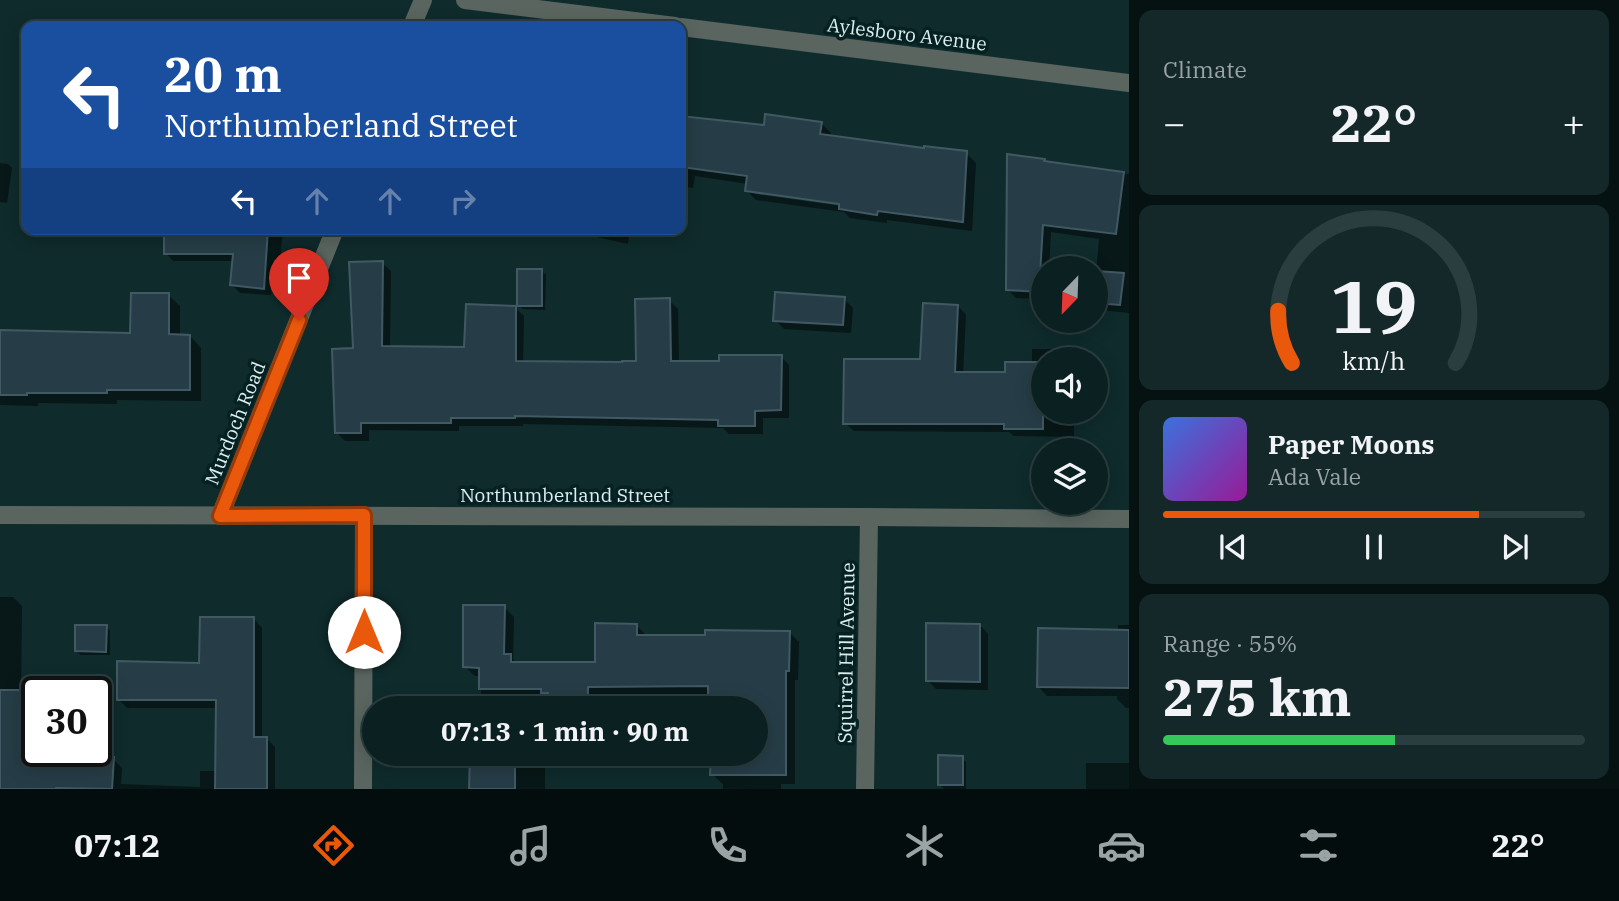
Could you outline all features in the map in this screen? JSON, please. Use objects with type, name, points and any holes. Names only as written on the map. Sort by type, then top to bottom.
[{"type":"street","points":[[414,21],[423,0]]},
{"type":"street","points":[[465,0],[635,21]]},
{"type":"street","name":"Aylesboro Avenue","points":[[686,28],[1129,83]]},
{"type":"street","name":"Murdoch Road","points":[[220,516],[333,235]]},
{"type":"street","name":"Northumberland Street","points":[[0,515],[1129,519]]},
{"type":"street","points":[[363,789],[364,515]]},
{"type":"street","name":"Squirrel Hill Avenue","points":[[865,789],[869,517]]},
{"type":"building","points":[[765,114],[822,122],[820,134],[967,151],[963,222],[878,211],[877,215],[839,209],[839,204],[745,191],[747,176],[686,168],[686,117],[764,125]]},
{"type":"building","points":[[1007,154],[1124,172],[1116,234],[1043,225],[1041,256],[1031,256],[1031,292],[1006,290]]},
{"type":"building","points":[[164,235],[268,235],[264,289],[230,285],[233,254],[164,254]]},
{"type":"building","points":[[383,261],[382,346],[464,347],[466,304],[516,306],[516,361],[636,361],[635,299],[670,298],[671,361],[719,361],[719,355],[782,355],[781,410],[755,411],[755,426],[718,426],[718,420],[515,416],[451,418],[451,423],[361,423],[361,433],[335,433],[332,349],[353,348],[349,262]]},
{"type":"building","points":[[517,269],[542,269],[542,306],[517,306]]},
{"type":"building","points":[[1108,272],[1124,273],[1120,305],[1108,304]]},
{"type":"building","points":[[775,292],[845,297],[843,325],[773,321]]},
{"type":"building","points":[[131,293],[169,293],[169,334],[190,335],[190,390],[107,390],[107,393],[0,395],[0,330],[130,333]]},
{"type":"building","points":[[923,303],[958,305],[955,372],[1005,372],[1005,362],[1031,362],[1031,424],[1043,424],[1043,429],[1004,429],[1004,424],[843,424],[844,359],[920,359]]},
{"type":"building","points":[[463,605],[505,605],[504,654],[511,654],[511,662],[595,662],[595,623],[637,624],[637,635],[705,635],[705,630],[790,631],[789,671],[786,671],[786,775],[710,775],[710,766],[768,766],[768,696],[708,696],[708,686],[588,687],[588,696],[548,696],[548,693],[541,693],[541,689],[479,689],[479,668],[463,667]]},
{"type":"building","points":[[200,617],[254,617],[254,737],[267,737],[267,789],[215,789],[216,700],[117,700],[117,661],[199,663]]},
{"type":"building","points":[[926,623],[980,624],[980,682],[926,681]]},
{"type":"building","points":[[75,625],[107,625],[106,652],[75,651]]},
{"type":"building","points":[[1038,628],[1129,630],[1129,688],[1037,687]]},
{"type":"building","points":[[0,690],[21,690],[21,767],[112,767],[114,757],[112,789],[0,789]]},
{"type":"building","points":[[938,755],[963,756],[963,785],[938,785]]},
{"type":"building","points":[[470,766],[515,766],[515,789],[469,789]]},
{"type":"route","points":[[299,320],[220,516],[364,515],[364,632]]}]
